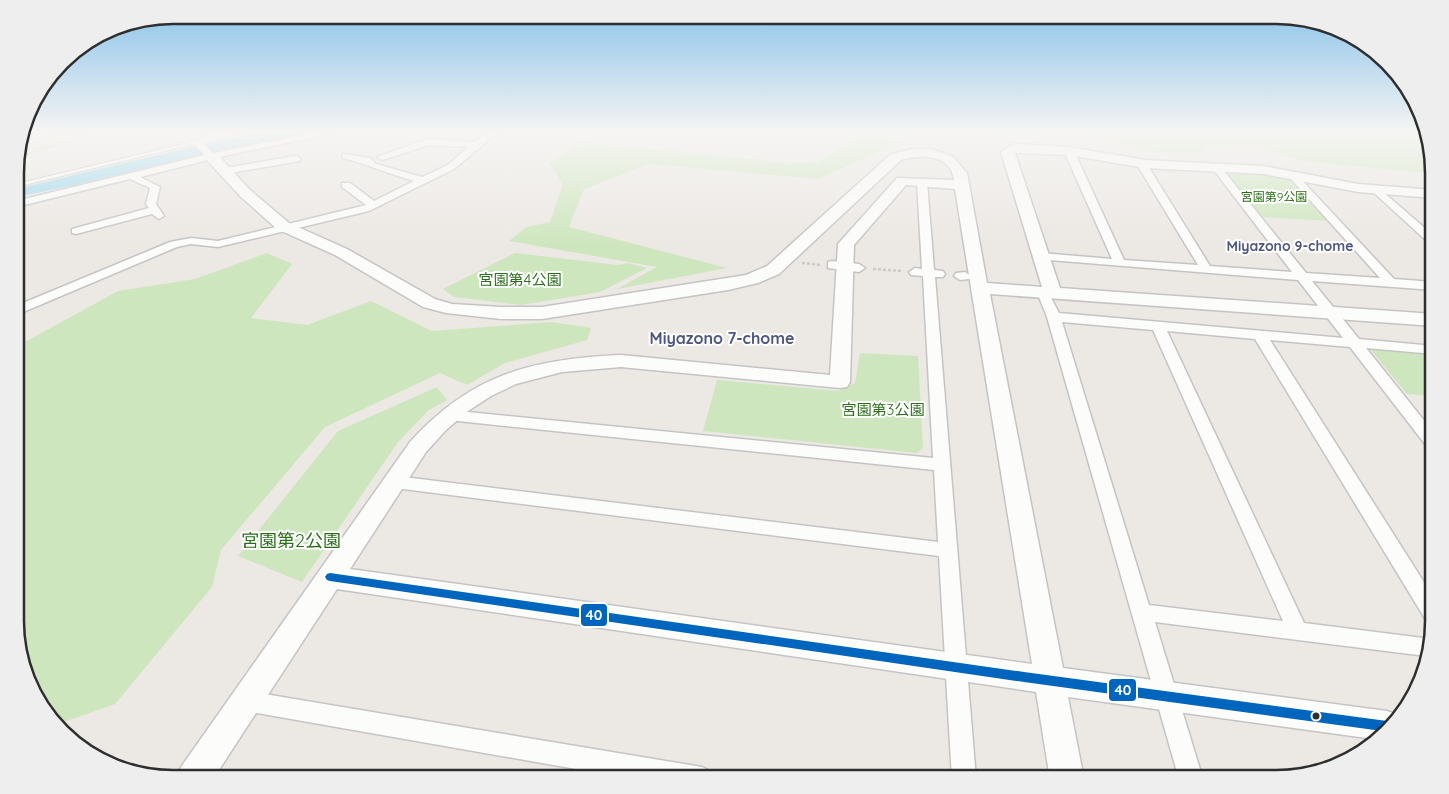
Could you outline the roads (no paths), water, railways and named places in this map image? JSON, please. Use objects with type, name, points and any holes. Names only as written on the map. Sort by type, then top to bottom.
[{"type":"street","points":[[24,202],[131,176],[147,170]]},
{"type":"street","points":[[225,171],[230,170]]},
{"type":"street","points":[[387,170],[423,181]]},
{"type":"street","points":[[24,308],[174,244],[191,241],[218,244],[288,228],[373,205],[447,170]]},
{"type":"street","points":[[225,171],[245,193],[288,228],[341,252],[429,303],[467,312],[542,313],[736,283],[773,270],[789,262],[883,170]]},
{"type":"street","points":[[958,170],[962,185],[968,280],[993,356],[1065,770]]},
{"type":"street","points":[[1014,170],[1042,257],[1054,317],[1187,770]]},
{"type":"street","points":[[1078,170],[1120,263]]},
{"type":"street","points":[[1145,170],[1207,270]]},
{"type":"street","points":[[1218,170],[1425,433]]},
{"type":"street","points":[[1264,170],[1376,189],[1425,193]]},
{"type":"street","points":[[76,231],[157,213],[151,204],[155,188],[131,176]]},
{"type":"street","points":[[1293,176],[1391,283]]},
{"type":"street","points":[[199,770],[395,482],[436,425],[460,405],[519,374],[553,365],[586,361],[621,361],[840,382],[846,244],[902,181],[962,185]]},
{"type":"street","points":[[922,182],[963,770]]},
{"type":"street","points":[[346,186],[373,205]]},
{"type":"street","points":[[1376,189],[1425,234]]},
{"type":"street","points":[[1042,257],[1425,285]]},
{"type":"street","points":[[968,280],[1049,295],[1425,319]]},
{"type":"street","points":[[1054,317],[1425,349]]},
{"type":"street","points":[[1158,326],[1298,631]]},
{"type":"street","points":[[1260,334],[1425,601]]},
{"type":"street","points":[[448,415],[942,465]]},
{"type":"street","points":[[395,482],[948,550]]},
{"type":"street","points":[[330,577],[956,667],[1383,725]]},
{"type":"street","points":[[1141,612],[1423,646]]},
{"type":"street","points":[[246,701],[649,770]]},
{"type":"lane","points":[[24,184],[97,170]]},
{"type":"water","points":[[95,170],[137,170],[24,195],[24,187]]},
{"type":"district","name":"Miyazono 9-chome","points":[[1290,246]]},
{"type":"district","name":"Miyazono 7-chome","points":[[722,338]]},
{"type":"park label","name":"宮園第9公園","points":[[1274,197]]},
{"type":"park label","name":"宮園第4公園","points":[[520,280]]},
{"type":"park label","name":"宮園第3公園","points":[[883,410]]},
{"type":"park label","name":"宮園第2公園","points":[[291,541]]}]
